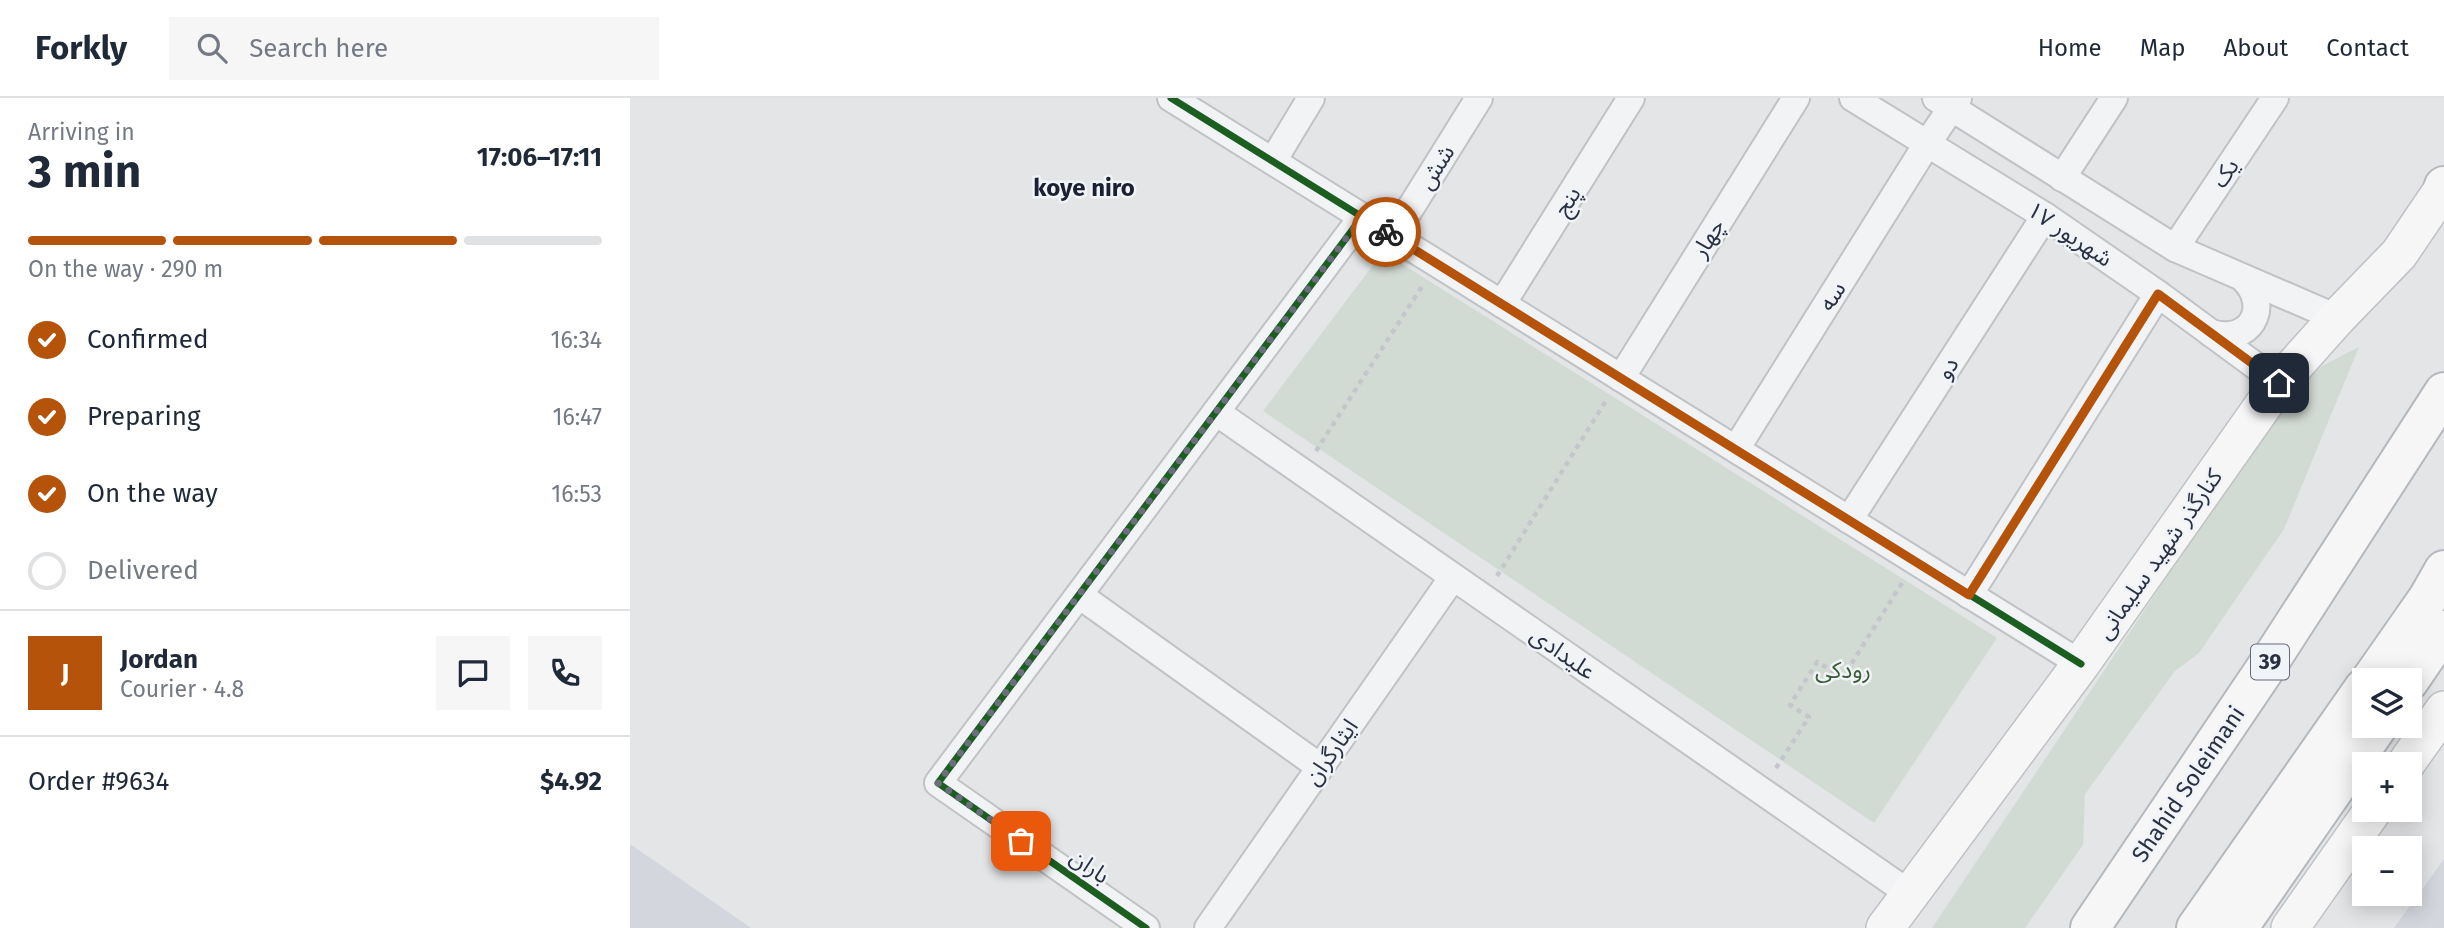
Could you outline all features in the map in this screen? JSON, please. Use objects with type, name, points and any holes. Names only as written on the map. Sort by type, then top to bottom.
[{"type":"highway","name":"Shahid Soleimani","points":[[2090,928],[2263,672],[2444,392]]},
{"type":"highway","points":[[2379,668],[2428,598],[2444,570]]},
{"type":"highway","points":[[2418,668],[2444,630]]},
{"type":"highway","points":[[2196,928],[2352,705]]},
{"type":"highway","points":[[2238,928],[2370,738]]},
{"type":"main road","name":"کنارگذر شهید سلیمانی","points":[[1885,928],[2081,664],[2279,383],[2399,254],[2444,187]]},
{"type":"main road","points":[[2415,752],[2444,710]]},
{"type":"main road","points":[[2291,928],[2366,822]]},
{"type":"street","points":[[1171,98],[2081,664]]},
{"type":"street","points":[[1273,161],[1311,98]]},
{"type":"street","name":"شش","points":[[1394,236],[1479,98]]},
{"type":"street","name":"پنج","points":[[1502,304],[1631,98]]},
{"type":"street","name":"چهار","points":[[1620,377],[1796,98]]},
{"type":"street","name":"۱۷ شهریور","points":[[1853,98],[2045,216],[2158,294],[2279,383]]},
{"type":"street","points":[[2062,178],[2114,98]]},
{"type":"street","name":"یک","points":[[2175,248],[2275,98]]},
{"type":"street","name":"۱۷ شهریور","points":[[1949,102],[2062,178],[2175,248],[2337,318]]},
{"type":"street","name":"سه","points":[[1736,449],[1927,144],[1949,102]]},
{"type":"street","name":"دو","points":[[1849,520],[2045,216]]},
{"type":"street","name":"باران","points":[[1146,928],[938,783],[1362,217]]},
{"type":"street","points":[[2211,332],[2222,336],[2234,335],[2245,330],[2253,321],[2257,298],[2253,287],[2244,279]]},
{"type":"street","points":[[1969,595],[2158,294]]},
{"type":"street","name":"علیدادی","points":[[1216,412],[1910,894]]},
{"type":"street","name":"ایثارگران","points":[[1208,928],[1453,577]]},
{"type":"street","points":[[1079,595],[1320,767]]},
{"type":"path","points":[[1303,472],[1437,264]]},
{"type":"path","points":[[1483,598],[1620,377]]},
{"type":"path","points":[[1761,791],[1809,717],[1790,705],[1817,662],[1843,677],[1916,562]]},
{"type":"shaded area","points":[[630,844],[751,928],[630,928]]},
{"type":"shaded area","points":[[2444,859],[2444,928],[2394,928],[2410,906],[2422,906],[2422,889]]},
{"type":"green space","name":"رودکی","points":[[1383,252],[1997,638],[1874,823],[1263,411]]},
{"type":"green space","points":[[2359,347],[2284,529],[2199,653],[2175,671],[2085,794],[2083,845],[2025,928],[1932,928],[2287,397],[2322,366]]},
{"type":"cycle path","points":[[1171,98],[2081,664]]},
{"type":"cycle path","points":[[1146,928],[938,783],[1362,217]]},
{"type":"way so far","points":[[1021,841],[938,783],[1362,217],[1386,232]]},
{"type":"district","name":"koye niro","points":[[1084,188]]},
{"type":"route","points":[[1386,232],[1969,595],[2158,294],[2279,383]]}]
